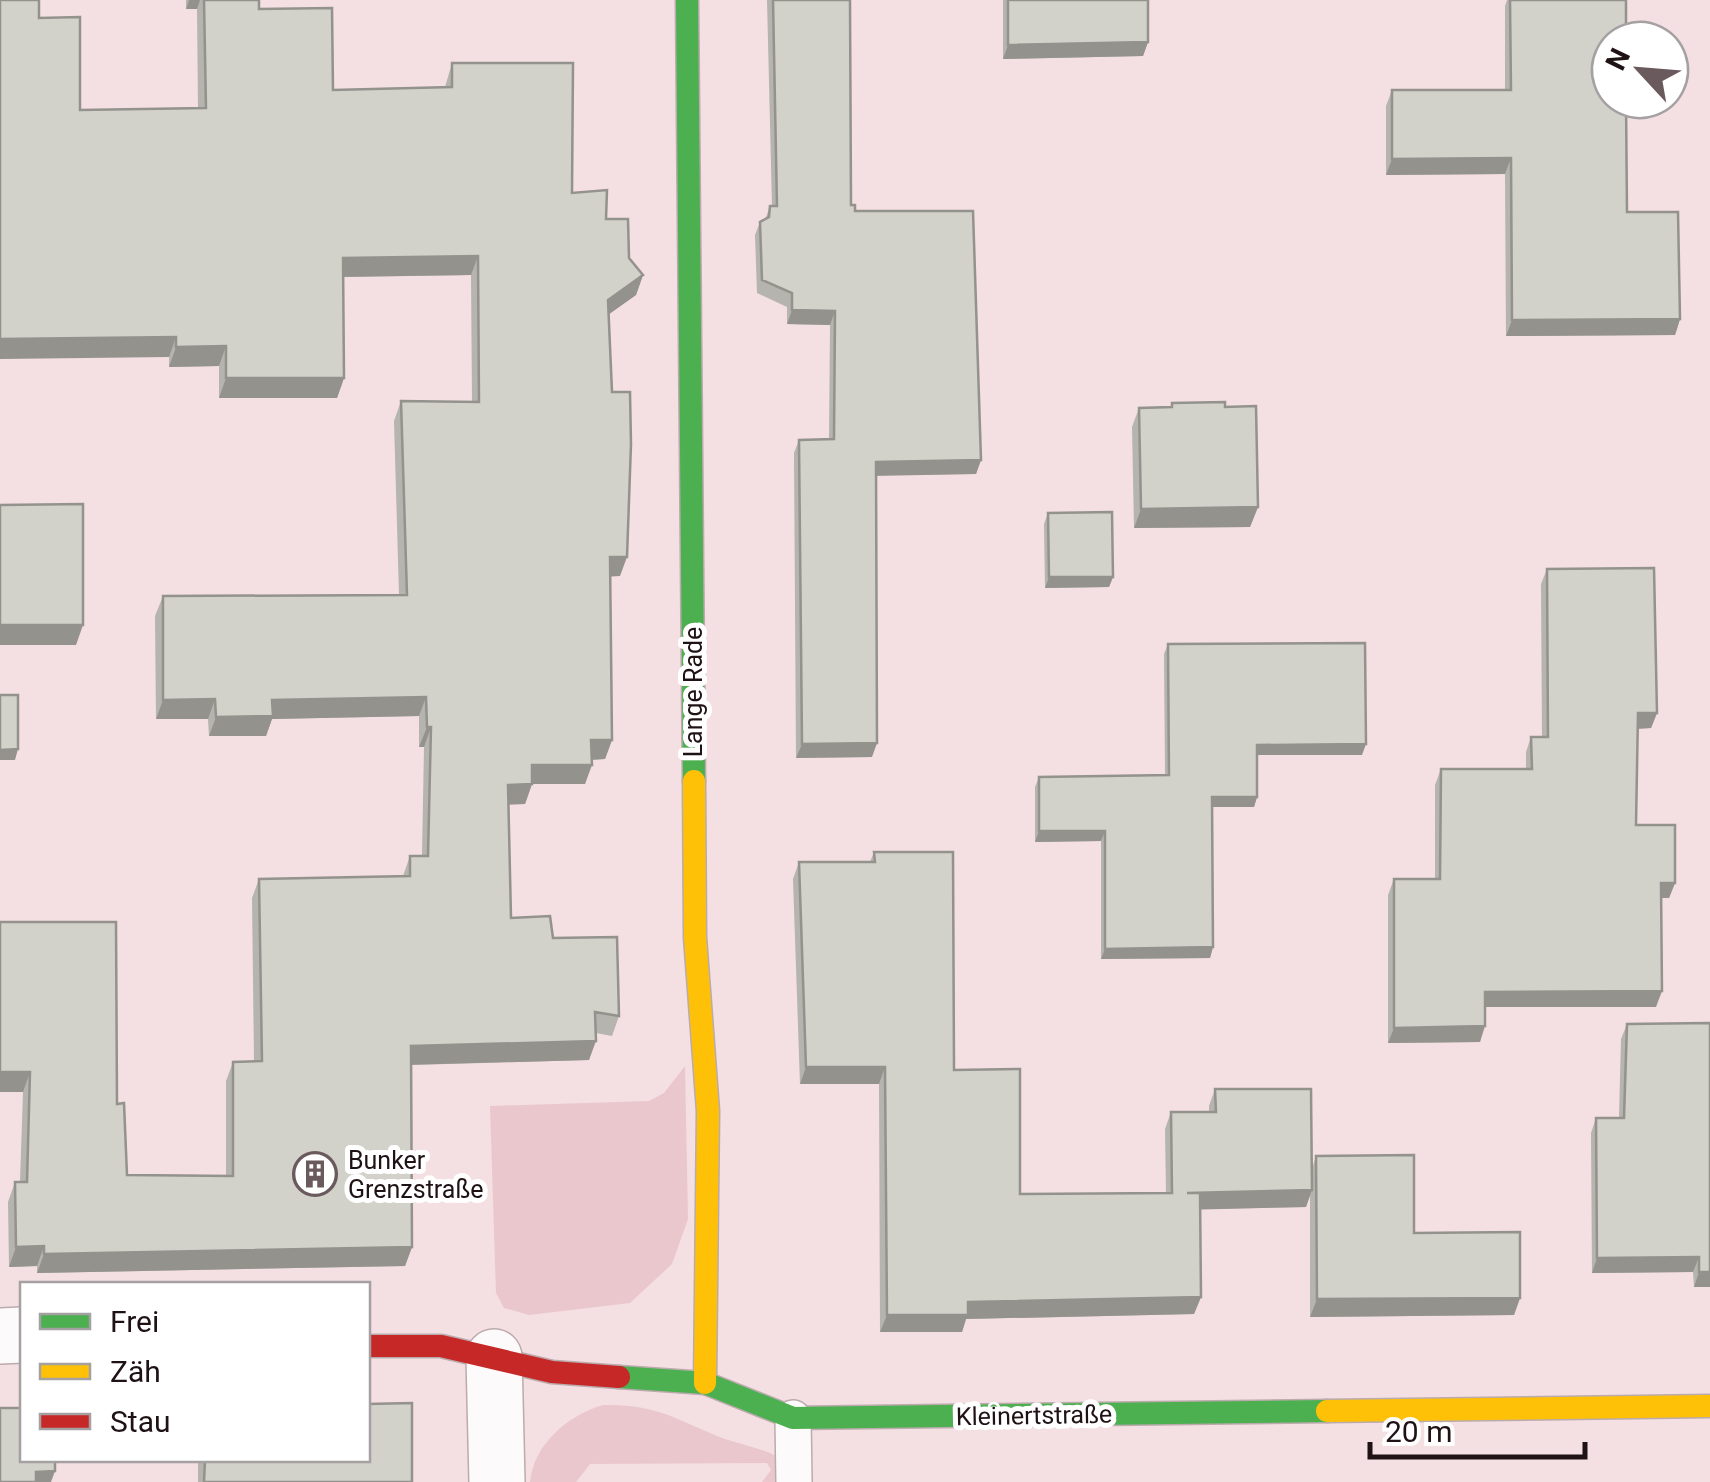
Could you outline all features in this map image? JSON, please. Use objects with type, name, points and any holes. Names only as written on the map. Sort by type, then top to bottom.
[{"type":"street","name":"Lange Rade","points":[[687,0],[695,936],[708,1111],[705,1384]]},
{"type":"street","name":"Kleinertstraße","points":[[370,1346],[442,1346],[552,1372],[705,1384],[793,1418],[1710,1406]]},
{"type":"street","points":[[494,1357],[498,1482]]},
{"type":"lane","points":[[793,1418],[794,1482]]},
{"type":"shaded area","points":[[685,1066],[688,1219],[672,1264],[630,1303],[529,1315],[504,1308],[496,1293],[490,1106],[649,1101],[664,1093]]},
{"type":"shaded area","points":[[603,1405],[653,1410],[772,1454],[778,1457],[782,1482],[762,1482],[771,1470],[767,1463],[590,1464],[576,1482],[530,1482],[538,1455],[555,1433],[578,1416]]},
{"type":"building","points":[[0,0],[39,0],[39,18],[80,17],[80,110],[206,108],[204,0],[259,0],[259,9],[332,8],[333,90],[452,87],[452,63],[573,63],[572,193],[607,190],[606,219],[628,219],[629,258],[643,275],[608,300],[612,392],[630,392],[631,444],[627,557],[610,557],[612,740],[591,740],[592,765],[532,765],[532,784],[508,785],[511,918],[550,916],[553,938],[617,937],[619,1016],[595,1012],[596,1041],[411,1046],[412,1247],[44,1254],[44,1246],[16,1247],[15,1182],[27,1182],[30,1072],[0,1072],[0,922],[116,922],[117,1104],[124,1103],[127,1175],[233,1176],[233,1062],[262,1061],[259,879],[410,876],[410,856],[428,856],[431,727],[427,727],[426,697],[272,700],[273,716],[216,717],[215,699],[163,700],[163,596],[407,595],[401,401],[479,402],[478,256],[343,258],[344,378],[226,378],[226,346],[176,347],[176,337],[0,339]]},
{"type":"building","points":[[773,0],[850,0],[851,205],[855,205],[855,211],[973,211],[981,460],[876,462],[877,743],[802,744],[799,440],[834,439],[835,311],[792,310],[792,293],[762,280],[760,222],[769,217],[770,206],[777,206]]},
{"type":"building","points":[[1008,0],[1148,0],[1148,42],[1008,45]]},
{"type":"building","points":[[1510,0],[1626,0],[1626,20],[1590,20],[1590,120],[1626,120],[1627,212],[1678,212],[1680,319],[1512,320],[1511,158],[1392,159],[1392,90],[1511,90]]},
{"type":"building","points":[[1225,402],[1225,407],[1256,406],[1258,507],[1141,509],[1139,408]]},
{"type":"building","points":[[83,504],[83,625],[0,625],[0,505]]},
{"type":"building","points":[[1112,512],[1113,577],[1049,577],[1048,513]]},
{"type":"building","points":[[1654,568],[1657,713],[1638,713],[1636,825],[1675,825],[1675,883],[1661,883],[1662,991],[1485,992],[1485,1026],[1394,1028],[1394,879],[1440,879],[1441,769],[1532,769],[1531,737],[1548,737],[1547,569]]},
{"type":"building","points":[[1365,643],[1366,744],[1257,745],[1257,797],[1212,797],[1213,947],[1105,949],[1105,831],[1039,831],[1039,777],[1169,775],[1168,644]]},
{"type":"building","points":[[0,695],[18,695],[18,749],[0,750]]},
{"type":"building","points":[[874,852],[953,852],[954,1070],[1020,1069],[1020,1194],[1172,1193],[1171,1112],[1216,1112],[1215,1089],[1311,1089],[1312,1190],[1187,1193],[1200,1193],[1201,1297],[968,1302],[968,1315],[887,1315],[885,1067],[806,1067],[799,862],[875,862]]},
{"type":"building","points":[[1710,1023],[1710,1272],[1699,1272],[1699,1257],[1597,1258],[1596,1118],[1624,1118],[1627,1024]]},
{"type":"building","points":[[1414,1155],[1414,1233],[1520,1232],[1520,1298],[1317,1299],[1316,1156]]},
{"type":"building","points":[[412,1403],[412,1482],[204,1482],[205,1462],[370,1462],[370,1404]]},
{"type":"building","points":[[0,1408],[20,1408],[20,1462],[55,1462],[55,1471],[36,1472],[36,1482],[0,1482]]},
{"type":"traffic: fast","points":[[687,0],[694,781]]},
{"type":"traffic: fast","points":[[619,1377],[705,1383],[793,1418],[1327,1411]]},
{"type":"traffic: slow","points":[[694,781],[695,937],[708,1111],[705,1383]]},
{"type":"traffic: slow","points":[[1327,1411],[1710,1406]]},
{"type":"traffic: jam","points":[[370,1346],[441,1346],[552,1372],[619,1377]]},
{"type":"place","name":"Bunker Grenzstraße","points":[[315,1174]]}]
